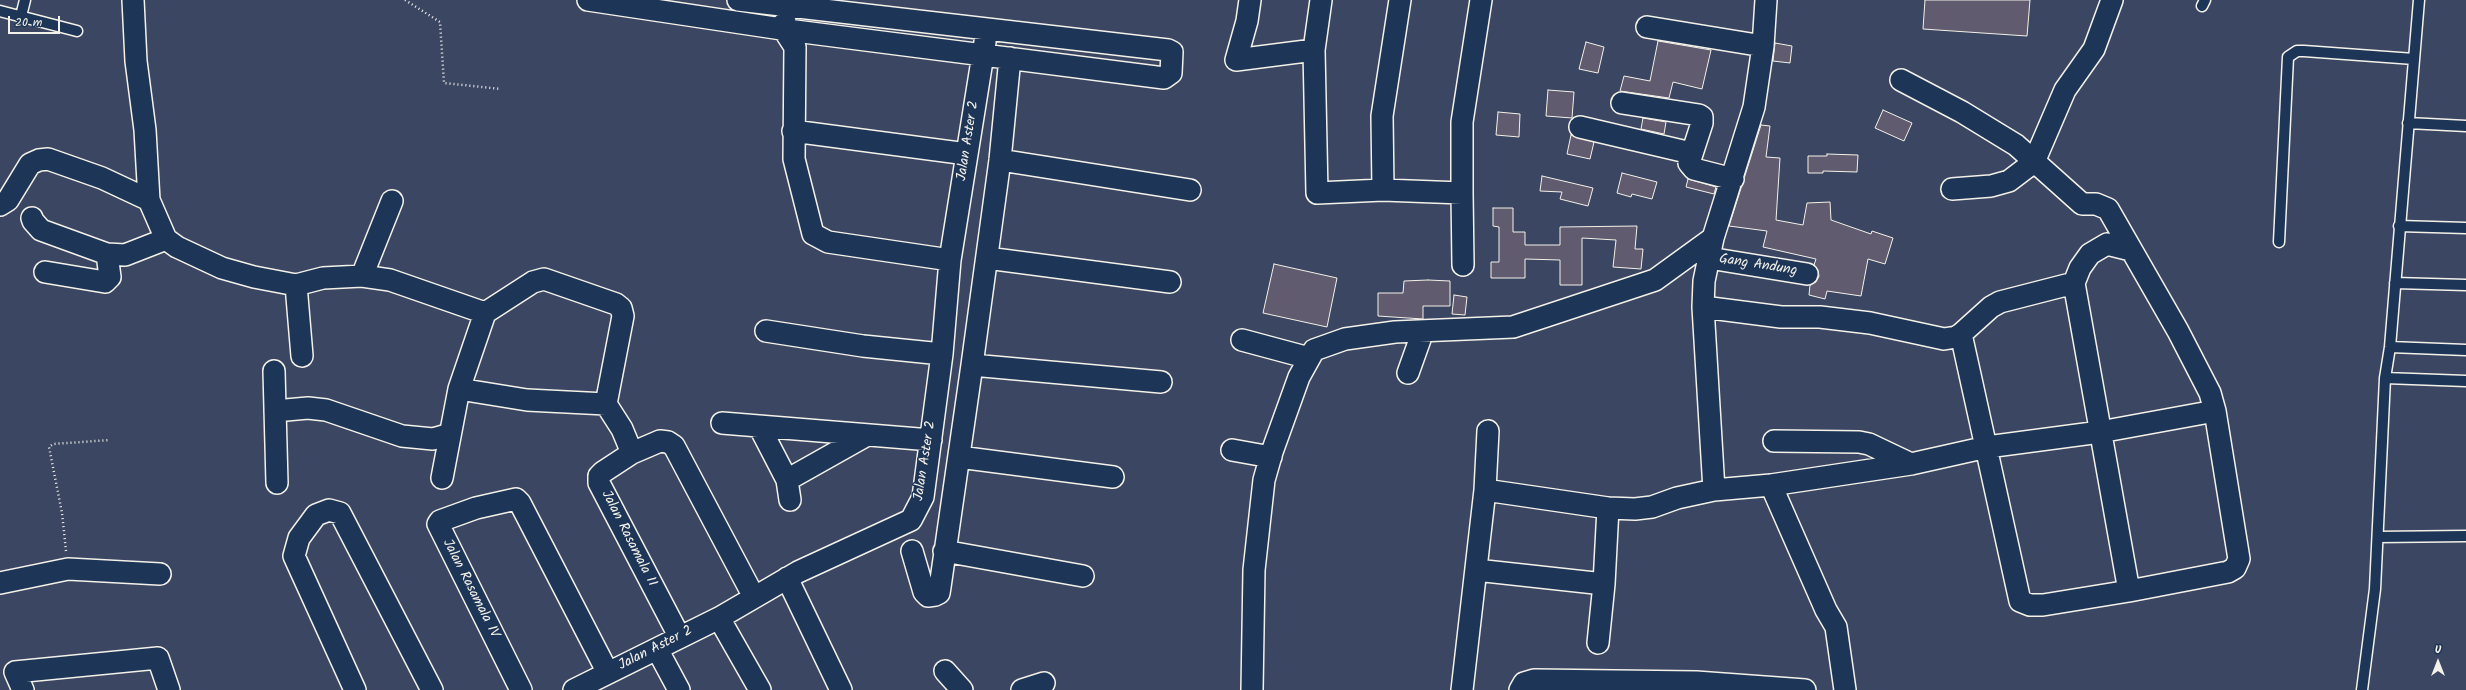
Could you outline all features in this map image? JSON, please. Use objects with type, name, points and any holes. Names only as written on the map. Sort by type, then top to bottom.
[{"type":"street","points":[[133,0],[136,61],[145,130],[150,200],[166,239],[177,247],[222,268],[296,285],[323,278],[362,276],[390,280],[485,313]]},
{"type":"street","points":[[588,0],[784,30],[802,40],[984,55],[1164,78],[1171,73],[1172,52],[1168,50],[988,27],[811,9],[789,3],[738,0]]},
{"type":"street","points":[[1250,0],[1247,21],[1236,60],[1314,50]]},
{"type":"street","points":[[1321,0],[1314,50],[1317,192],[1382,190],[1462,193]]},
{"type":"street","points":[[1382,190],[1382,116],[1400,0]]},
{"type":"street","points":[[1463,265],[1462,122],[1481,0]]},
{"type":"street","points":[[1714,490],[1703,307],[1704,281],[1711,248],[1754,107],[1763,46],[1766,0]]},
{"type":"street","points":[[1952,189],[1991,186],[2003,183],[2034,162],[2065,90],[2094,49],[2112,0]]},
{"type":"street","points":[[784,30],[789,3]]},
{"type":"street","points":[[811,9],[802,40],[793,131],[794,159],[810,229],[818,238],[950,260]]},
{"type":"street","name":"Jalan Aster 2","points":[[574,690],[600,681],[679,636],[719,618],[787,578],[911,520],[923,497],[942,354],[950,260],[988,27]]},
{"type":"street","points":[[1647,27],[1763,46]]},
{"type":"street","points":[[912,551],[924,592],[928,596],[939,593],[987,258],[1000,160],[1010,58]]},
{"type":"street","points":[[1901,80],[1962,112],[2016,145],[2082,204],[2096,204],[2108,209],[2155,288],[2210,393],[2215,411],[2239,559],[2235,568],[2228,572],[2129,591],[2044,605],[2030,605],[2020,601],[1961,334]]},
{"type":"street","points":[[1622,103],[1702,117],[1702,122],[1689,163],[1694,169],[1733,179]]},
{"type":"street","points":[[1580,127],[1691,153]]},
{"type":"street","points":[[793,131],[967,154]]},
{"type":"street","points":[[0,205],[8,200],[30,164],[39,160],[48,159],[102,178],[150,200]]},
{"type":"street","points":[[1000,160],[1190,190]]},
{"type":"street","points":[[362,276],[392,201]]},
{"type":"street","points":[[32,218],[32,221],[41,230],[107,254],[125,255],[166,239]]},
{"type":"street","points":[[2129,591],[2074,283],[2080,268],[2090,254],[2108,244],[2131,250]]},
{"type":"street","points":[[1252,690],[1254,570],[1261,503],[1270,456],[1309,358],[1314,350],[1345,339],[1423,331],[1513,327],[1655,280],[1711,248]]},
{"type":"street","name":"Gang Andung","points":[[1711,248],[1807,274]]},
{"type":"street","points":[[45,272],[105,282],[110,277],[107,254]]},
{"type":"street","points":[[987,258],[1170,282]]},
{"type":"street","points":[[442,478],[458,389],[485,313],[533,282],[544,279],[616,304],[621,308],[623,316],[606,404],[622,429],[632,453]]},
{"type":"street","points":[[1703,307],[1781,317],[1820,317],[1870,323],[1944,339],[1956,337],[1961,334],[1990,307],[2000,302],[2074,283]]},
{"type":"street","points":[[296,285],[302,356]]},
{"type":"street","points":[[766,331],[870,347],[942,354]]},
{"type":"street","points":[[1408,373],[1423,331]]},
{"type":"street","points":[[1242,340],[1309,358]]},
{"type":"street","points":[[972,365],[1161,382]]},
{"type":"street","points":[[274,372],[277,483]]},
{"type":"street","points":[[458,389],[527,400],[606,404]]},
{"type":"street","points":[[275,411],[308,408],[326,410],[402,436],[433,439],[450,434]]},
{"type":"street","points":[[1485,490],[1608,508],[1652,507],[1677,498],[1714,490],[1771,485],[1911,464],[1987,447],[2100,432],[2215,411]]},
{"type":"street","points":[[722,423],[930,440]]},
{"type":"street","points":[[760,426],[787,480],[790,500]]},
{"type":"street","points":[[1462,690],[1485,490],[1488,431]]},
{"type":"street","points":[[787,480],[867,435]]},
{"type":"street","name":"Jalan Rasamala II","points":[[679,636],[600,483],[599,476],[603,472],[632,453],[660,441],[668,442],[674,446],[754,597]]},
{"type":"street","points":[[1774,441],[1859,442],[1869,444],[1911,464]]},
{"type":"street","points":[[1232,450],[1270,456]]},
{"type":"street","points":[[959,457],[1112,477]]},
{"type":"street","points":[[1771,485],[1826,610],[1836,627],[1845,690]]},
{"type":"street","name":"Jalan Rasamala IV","points":[[522,690],[438,524],[440,521],[476,508],[516,499],[520,503],[600,681]]},
{"type":"street","points":[[1598,643],[1604,584],[1608,508]]},
{"type":"street","points":[[355,690],[294,556],[299,538],[316,516],[330,510],[340,513],[432,690]]},
{"type":"street","points":[[944,551],[1083,576]]},
{"type":"street","points":[[0,583],[68,569],[160,574]]},
{"type":"street","points":[[1476,570],[1604,584]]},
{"type":"street","points":[[787,578],[841,690]]},
{"type":"street","points":[[719,618],[760,690]]},
{"type":"street","points":[[657,649],[679,690]]},
{"type":"street","points":[[23,690],[15,672],[158,658],[169,690]]},
{"type":"street","points":[[945,671],[962,690]]},
{"type":"street","points":[[1520,690],[1524,683],[1534,680],[1606,680],[1696,682],[1805,690]]},
{"type":"street","points":[[1022,690],[1044,683]]},
{"type":"lane","points":[[21,16],[25,0]]},
{"type":"lane","points":[[2362,690],[2375,589],[2385,378],[2390,348],[2394,283],[2419,0]]},
{"type":"lane","points":[[0,11],[76,31]]},
{"type":"lane","points":[[2279,242],[2288,57],[2297,50],[2304,50],[2414,59]]},
{"type":"lane","points":[[2408,123],[2466,126]]},
{"type":"lane","points":[[2399,226],[2466,228]]},
{"type":"lane","points":[[2394,283],[2466,285]]},
{"type":"lane","points":[[2390,348],[2466,350]]},
{"type":"lane","points":[[2385,378],[2466,381]]},
{"type":"lane","points":[[2378,537],[2466,536]]},
{"type":"path","points":[[405,0],[440,22],[444,83],[501,89]]},
{"type":"path","points":[[68,569],[62,513],[49,447],[53,444],[110,440]]},
{"type":"shaded area","points":[[0,0],[2466,0],[2466,690],[0,690]]},
{"type":"building","points":[[1925,0],[2030,0],[2027,36],[1923,29]]},
{"type":"building","points":[[1658,41],[1711,50],[1702,89],[1673,82],[1669,98],[1620,91],[1624,76],[1650,81]]},
{"type":"building","points":[[1586,42],[1604,47],[1598,73],[1579,69]]},
{"type":"building","points":[[1775,43],[1792,46],[1790,63],[1773,61]]},
{"type":"building","points":[[1548,90],[1574,92],[1572,118],[1546,116]]},
{"type":"building","points":[[1883,110],[1912,123],[1904,141],[1875,128]]},
{"type":"building","points":[[1498,112],[1520,114],[1519,137],[1496,135]]},
{"type":"building","points":[[1643,118],[1666,122],[1664,134],[1641,129]]},
{"type":"building","points":[[1761,125],[1770,126],[1766,157],[1780,158],[1776,220],[1803,225],[1807,203],[1830,202],[1831,220],[1871,234],[1872,231],[1893,238],[1885,264],[1868,259],[1861,296],[1827,291],[1825,299],[1809,295],[1810,285],[1816,282],[1819,276],[1818,270],[1814,265],[1816,259],[1763,247],[1767,231],[1729,226]]},
{"type":"building","points":[[1571,135],[1594,142],[1590,159],[1567,154]]},
{"type":"building","points":[[1827,154],[1858,155],[1857,172],[1823,171],[1823,173],[1808,173],[1808,156],[1827,156]]},
{"type":"building","points":[[1622,173],[1657,182],[1652,199],[1632,194],[1631,197],[1617,193]]},
{"type":"building","points":[[1542,176],[1593,188],[1588,206],[1560,199],[1562,192],[1540,191]]},
{"type":"building","points":[[1688,179],[1716,187],[1714,194],[1686,187]]},
{"type":"building","points":[[1493,208],[1513,208],[1513,232],[1525,232],[1525,245],[1560,245],[1560,227],[1637,226],[1635,249],[1643,249],[1641,269],[1613,267],[1616,240],[1582,238],[1582,285],[1560,285],[1560,260],[1525,259],[1525,278],[1491,278],[1491,262],[1499,262],[1499,227],[1493,226]]},
{"type":"building","points":[[1274,264],[1337,278],[1327,327],[1263,313]]},
{"type":"building","points":[[1404,281],[1450,281],[1450,306],[1423,306],[1423,319],[1378,316],[1378,293],[1403,293]]},
{"type":"building","points":[[1454,295],[1467,297],[1465,315],[1452,314]]}]
